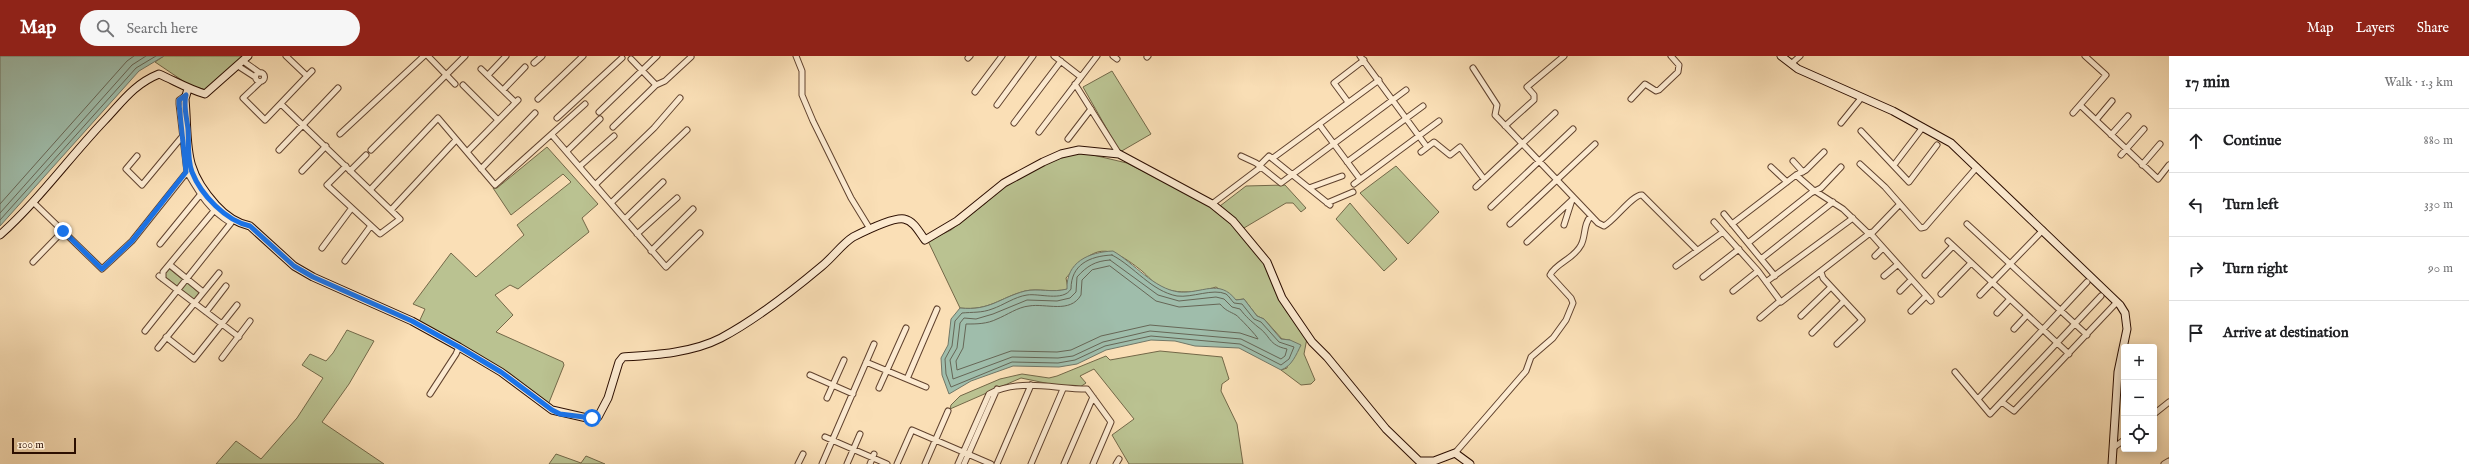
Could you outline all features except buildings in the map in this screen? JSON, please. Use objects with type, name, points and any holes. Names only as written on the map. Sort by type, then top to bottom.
[{"type":"street","points":[[286,56],[307,76]]},
{"type":"street","points":[[340,134],[424,56]]},
{"type":"street","points":[[428,56],[455,84]]},
{"type":"street","points":[[371,150],[465,56]]},
{"type":"street","points":[[488,75],[506,56]]},
{"type":"street","points":[[534,63],[542,56]]},
{"type":"street","points":[[538,99],[583,56]]},
{"type":"street","points":[[599,112],[657,56]]},
{"type":"street","points":[[796,56],[802,71],[802,95],[812,121],[851,198],[870,229]]},
{"type":"street","points":[[975,92],[1002,56]]},
{"type":"street","points":[[997,105],[1033,56]]},
{"type":"street","points":[[1054,56],[1081,77]]},
{"type":"street","points":[[1039,132],[1098,56]]},
{"type":"street","points":[[1360,56],[1427,147]]},
{"type":"street","points":[[1505,126],[1534,100],[1534,95],[1527,87],[1564,56]]},
{"type":"street","points":[[1631,99],[1645,84],[1659,90],[1678,72],[1679,65],[1671,56]]},
{"type":"street","points":[[1781,56],[1791,64],[1923,127],[1951,143],[2117,302],[2125,313],[2127,330],[2118,372],[2112,464]]},
{"type":"street","points":[[1791,64],[1800,56]]},
{"type":"street","points":[[2073,113],[2106,75],[2085,56]]},
{"type":"street","points":[[557,118],[621,57],[627,60],[632,57],[656,85]]},
{"type":"street","points":[[613,127],[656,85],[665,81],[691,57]]},
{"type":"street","points":[[1348,102],[1334,83],[1364,60]]},
{"type":"street","points":[[243,61],[264,77],[243,98],[265,120],[312,71]]},
{"type":"street","points":[[243,61],[260,82]]},
{"type":"street","points":[[0,236],[33,202],[71,156],[143,81],[159,74],[175,80],[187,92],[205,94],[243,61]]},
{"type":"street","points":[[1014,123],[1061,61]]},
{"type":"street","points":[[503,90],[526,67]]},
{"type":"street","points":[[1472,68],[1498,105],[1495,115],[1573,199],[1591,216],[1604,226],[1610,223],[1636,196],[1642,195],[1698,250]]},
{"type":"street","points":[[467,152],[497,119],[516,101],[481,69]]},
{"type":"street","points":[[255,77],[260,73]]},
{"type":"street","points":[[1273,158],[1379,80]]},
{"type":"street","points":[[1076,84],[1119,154]]},
{"type":"street","points":[[463,85],[497,119]]},
{"type":"street","points":[[279,150],[338,88]]},
{"type":"street","points":[[1241,156],[1260,167],[1281,183],[1291,173],[1406,90]]},
{"type":"street","points":[[145,332],[231,223],[213,212],[200,195],[186,172],[181,138],[179,100],[187,92]]},
{"type":"street","points":[[187,92],[189,160],[192,172],[200,188],[223,212],[241,224],[250,226],[294,266],[313,277],[384,308],[459,347],[501,372],[552,410],[560,414],[592,418],[598,417],[605,404],[619,362],[623,357],[656,356],[719,339],[747,323],[823,265],[852,238],[896,219],[905,219],[913,223],[925,240],[957,221],[1004,183],[1049,159],[1079,150],[1119,154],[1212,204],[1233,222],[1267,262],[1282,298],[1312,342],[1327,357],[1386,429],[1417,462],[1434,463],[1455,453],[1526,371],[1531,357],[1553,338],[1566,320],[1573,303],[1571,298],[1550,275],[1571,258],[1581,245],[1586,225],[1591,216]]},
{"type":"street","points":[[1841,123],[1862,97]]},
{"type":"street","points":[[596,184],[654,128],[680,98]]},
{"type":"street","points":[[2096,120],[2112,101]]},
{"type":"street","points":[[281,104],[326,146],[400,219],[380,234],[370,227],[328,185],[346,166]]},
{"type":"street","points":[[370,190],[438,118],[495,185],[585,104]]},
{"type":"street","points":[[2080,105],[2158,179],[2169,166]]},
{"type":"street","points":[[1347,162],[1423,106]]},
{"type":"street","points":[[1068,139],[1091,109]]},
{"type":"street","points":[[481,169],[534,113]]},
{"type":"street","points":[[1476,187],[1554,113]]},
{"type":"street","points":[[2111,135],[2128,116]]},
{"type":"street","points":[[567,151],[600,119]]},
{"type":"street","points":[[1354,184],[1439,121]]},
{"type":"street","points":[[1319,124],[1360,179]]},
{"type":"street","points":[[1894,165],[1923,127]]},
{"type":"street","points":[[1491,207],[1573,129]]},
{"type":"street","points":[[612,202],[687,130]]},
{"type":"street","points":[[2121,155],[2144,130]]},
{"type":"street","points":[[1861,131],[1909,182],[1938,145]]},
{"type":"street","points":[[552,135],[626,218],[637,234],[666,267],[700,233]]},
{"type":"street","points":[[580,166],[614,136]]},
{"type":"street","points":[[137,156],[126,169],[142,185],[181,138]]},
{"type":"street","points":[[391,210],[456,140]]},
{"type":"street","points":[[1421,152],[1434,142],[1450,155],[1460,147],[1484,179]]},
{"type":"street","points":[[1510,224],[1595,144]]},
{"type":"street","points":[[2142,165],[2160,144]]},
{"type":"street","points":[[302,171],[326,146]]},
{"type":"street","points":[[1732,224],[1796,175],[1803,172],[1824,152]]},
{"type":"street","points":[[350,170],[366,155]]},
{"type":"street","points":[[1212,204],[1260,167],[1270,156],[1328,204],[1353,192]]},
{"type":"street","points":[[1792,161],[1803,172]]},
{"type":"street","points":[[1860,164],[1900,204],[1919,227],[1923,228],[1977,167]]},
{"type":"street","points":[[1771,167],[1787,182]]},
{"type":"street","points":[[1748,243],[1816,191],[1841,167]]},
{"type":"street","points":[[33,202],[102,269],[132,241],[186,172]]},
{"type":"street","points":[[1796,175],[1833,202],[1853,218],[1865,231],[1870,233],[1882,249],[1931,302]]},
{"type":"street","points":[[1309,188],[1342,176]]},
{"type":"street","points":[[626,218],[663,182]]},
{"type":"street","points":[[160,244],[200,195]]},
{"type":"street","points":[[637,234],[677,198]]},
{"type":"street","points":[[1564,226],[1573,199]]},
{"type":"street","points":[[1527,242],[1573,199]]},
{"type":"street","points":[[1761,259],[1833,202]]},
{"type":"street","points":[[1760,318],[1780,301],[1821,272],[1870,233],[1900,204]]},
{"type":"street","points":[[322,248],[352,209]]},
{"type":"street","points":[[651,251],[693,209]]},
{"type":"street","points":[[213,212],[163,272],[161,277],[239,336]]},
{"type":"street","points":[[1724,214],[1776,276]]},
{"type":"street","points":[[1766,282],[1853,218]]},
{"type":"street","points":[[1714,222],[1758,271],[1780,301]]},
{"type":"street","points":[[1967,224],[2087,335]]},
{"type":"street","points":[[346,261],[370,227]]},
{"type":"street","points":[[1980,295],[2043,230]]},
{"type":"street","points":[[32,262],[63,231]]},
{"type":"street","points":[[1676,266],[1723,232]]},
{"type":"street","points":[[1948,241],[2069,354]]},
{"type":"street","points":[[1925,275],[1953,246]]},
{"type":"street","points":[[1703,277],[1739,249]]},
{"type":"street","points":[[1875,256],[1882,249]]},
{"type":"street","points":[[1941,294],[1971,263]]},
{"type":"street","points":[[170,265],[203,292]]},
{"type":"street","points":[[1884,276],[1897,265]]},
{"type":"street","points":[[1733,291],[1758,271]]},
{"type":"street","points":[[1821,272],[1831,287],[1862,320],[1837,344]]},
{"type":"street","points":[[158,348],[219,273]]},
{"type":"street","points":[[1900,291],[1911,280]]},
{"type":"street","points":[[1978,399],[2087,282]]},
{"type":"street","points":[[206,312],[226,286]]},
{"type":"street","points":[[1801,316],[1831,287]]},
{"type":"street","points":[[1955,372],[1990,414],[2101,296]]},
{"type":"street","points":[[1911,311],[1926,297]]},
{"type":"street","points":[[1997,313],[2010,299]]},
{"type":"street","points":[[1812,333],[1844,301]]},
{"type":"street","points":[[2002,402],[2014,411],[2117,302]]},
{"type":"street","points":[[166,338],[194,359],[237,305]]},
{"type":"street","points":[[907,379],[937,309]]},
{"type":"street","points":[[2014,328],[2027,315]]},
{"type":"street","points":[[222,358],[250,321]]},
{"type":"street","points":[[879,388],[906,328]]},
{"type":"street","points":[[822,464],[874,344]]},
{"type":"street","points":[[430,394],[459,347]]},
{"type":"street","points":[[827,398],[844,360]]},
{"type":"street","points":[[866,362],[926,387]]},
{"type":"street","points":[[810,375],[853,394]]},
{"type":"street","points":[[964,464],[966,453],[989,394],[997,389],[1022,384],[1063,389],[1087,389],[1111,422],[1093,464]]},
{"type":"street","points":[[997,464],[1031,385]]},
{"type":"street","points":[[1031,464],[1063,389]]},
{"type":"street","points":[[1064,464],[1094,398]]},
{"type":"street","points":[[2157,411],[2169,402]]},
{"type":"street","points":[[925,464],[948,411]]},
{"type":"street","points":[[897,464],[912,430],[991,464]]},
{"type":"street","points":[[847,464],[860,434]]},
{"type":"street","points":[[825,437],[874,456],[887,464]]},
{"type":"street","points":[[2113,448],[2121,442]]},
{"type":"street","points":[[958,464],[966,453]]},
{"type":"street","points":[[1455,453],[1470,464]]},
{"type":"street","points":[[798,464],[803,454]]},
{"type":"street","points":[[870,464],[874,456]]},
{"type":"street","points":[[2164,464],[2169,461]]},
{"type":"green space","points":[[164,56],[243,56],[206,90],[189,85],[155,62]]},
{"type":"green space","points":[[1112,71],[1151,134],[1120,152],[1083,87]]},
{"type":"green space","points":[[547,147],[598,204],[582,218],[589,232],[518,289],[510,285],[495,295],[513,315],[496,332],[563,362],[564,365],[548,405],[457,342],[419,322],[425,309],[413,304],[451,253],[476,277],[524,235],[517,225],[571,182],[563,174],[511,215],[493,188],[497,188]]},
{"type":"green space","points":[[1080,152],[1127,163],[1210,206],[1233,225],[1263,262],[1286,311],[1307,338],[1304,354],[1315,380],[1311,384],[1301,385],[1281,370],[1287,368],[1290,340],[1282,339],[1264,319],[1257,316],[1244,299],[1236,300],[1216,287],[1188,292],[1168,290],[1156,284],[1130,262],[1110,252],[1102,251],[1094,253],[1085,259],[1066,278],[1068,289],[1057,291],[1025,291],[987,306],[979,308],[960,308],[928,241],[951,230],[987,202],[1005,184],[1052,161]]},
{"type":"green space","points":[[1396,166],[1439,212],[1408,244],[1360,193]]},
{"type":"green space","points":[[1285,185],[1306,208],[1301,212],[1293,203],[1286,203],[1244,228],[1220,206],[1246,186]]},
{"type":"green space","points":[[1350,203],[1397,259],[1384,271],[1336,219]]},
{"type":"green space","points":[[167,267],[183,280],[177,286],[162,274]]},
{"type":"green space","points":[[186,282],[199,293],[194,300],[181,289]]},
{"type":"green space","points":[[347,330],[374,341],[349,384],[322,422],[384,464],[216,464],[236,441],[261,459],[297,418],[323,378],[302,365],[310,354],[326,361],[333,353]]},
{"type":"green space","points":[[1160,351],[1222,357],[1229,379],[1222,384],[1221,391],[1237,424],[1243,464],[1129,464],[1112,435],[1134,419],[1094,369],[1080,376],[1086,383],[1080,387],[1065,387],[1021,378],[950,409],[951,405],[960,396],[1000,379],[1022,374],[1049,378],[1106,356],[1110,360]]},
{"type":"green space","points":[[556,454],[581,463],[586,456],[605,464],[549,464]]},
{"type":"water","points":[[0,56],[164,56],[139,71],[0,226]]},
{"type":"water","points":[[1113,251],[1153,281],[1170,290],[1187,292],[1217,288],[1230,293],[1236,300],[1244,299],[1257,316],[1264,319],[1281,339],[1290,340],[1301,345],[1291,363],[1281,370],[1239,348],[1195,346],[1175,341],[1151,340],[1106,350],[1077,364],[1059,367],[1013,366],[971,381],[949,394],[942,375],[941,358],[948,345],[951,319],[960,308],[979,308],[987,306],[1025,291],[1056,291],[1067,289],[1070,272],[1081,260],[1088,256]]},
{"type":"route","points":[[63,231],[102,269],[132,241],[186,172],[181,138],[179,100],[186,95],[189,160],[192,172],[200,188],[223,212],[241,224],[250,226],[294,266],[313,277],[359,299],[384,308],[412,321],[459,347],[501,372],[516,385],[552,410],[560,414],[592,418]]}]
